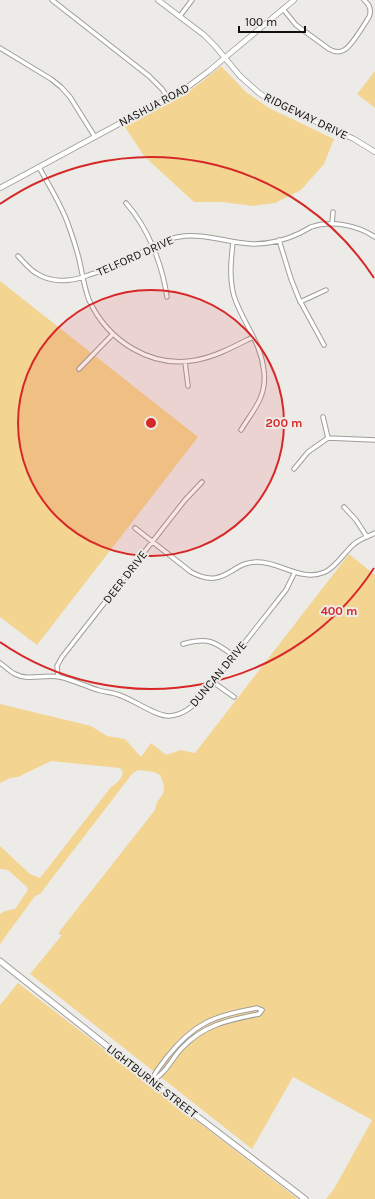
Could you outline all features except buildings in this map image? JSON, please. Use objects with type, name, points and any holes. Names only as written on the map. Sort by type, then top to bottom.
[{"type":"main road","name":"LIGHTBURNE STREET","points":[[0,961],[305,1199]]},
{"type":"street","points":[[52,0],[149,76],[162,89],[168,98]]},
{"type":"street","name":"RIDGEWAY DRIVE","points":[[158,0],[204,35],[249,85],[266,98],[354,139],[375,152]]},
{"type":"street","points":[[180,16],[192,0]]},
{"type":"street","name":"NASHUA ROAD","points":[[0,188],[181,92],[198,80],[294,0]]},
{"type":"street","points":[[283,9],[296,25],[332,51],[340,52],[348,48],[369,18],[369,6],[364,0]]},
{"type":"street","points":[[0,48],[51,79],[61,87],[70,97],[95,137]]},
{"type":"street","points":[[39,167],[68,223],[79,257],[85,288],[95,311],[113,334],[130,348],[148,356],[165,361],[185,362],[208,357],[253,337]]},
{"type":"street","points":[[126,203],[143,227],[152,246],[164,278],[167,297]]},
{"type":"street","points":[[332,212],[332,224]]},
{"type":"street","name":"TELFORD DRIVE","points":[[18,256],[35,272],[48,278],[63,281],[72,280],[109,269],[152,246],[169,239],[186,236],[204,236],[233,242],[257,243],[279,240],[310,228],[332,224],[350,226],[375,237]]},
{"type":"street","points":[[279,240],[300,302],[324,345]]},
{"type":"street","points":[[233,242],[230,268],[231,285],[236,301],[262,356],[265,380],[261,399],[241,430]]},
{"type":"street","points":[[300,302],[326,290]]},
{"type":"street","points":[[79,369],[113,334]]},
{"type":"street","points":[[185,362],[188,386]]},
{"type":"street","points":[[323,417],[328,438]]},
{"type":"street","points":[[294,469],[308,452],[328,438],[375,440]]},
{"type":"street","name":"DEER DRIVE","points":[[58,677],[58,666],[62,657],[185,500],[202,482]]},
{"type":"street","points":[[344,507],[356,520],[367,537]]},
{"type":"street","points":[[135,528],[191,572],[208,578],[225,576],[252,562],[268,563],[306,575],[315,575],[331,568],[355,543],[375,533]]},
{"type":"street","name":"DUNCAN DRIVE","points":[[0,663],[14,674],[25,678],[50,676],[58,677],[98,690],[116,694],[161,715],[170,716],[186,711],[193,706],[286,590],[295,572]]},
{"type":"street","points":[[183,644],[198,640],[208,641],[220,646],[234,656]]},
{"type":"street","points":[[213,682],[234,697]]},
{"type":"street","points":[[257,1008],[262,1010],[259,1014],[226,1020],[215,1024],[197,1034],[180,1050],[158,1078],[152,1081],[154,1074],[176,1046],[193,1030],[225,1015],[257,1008]]},
{"type":"street","points":[[193,1030],[197,1034]]},
{"type":"shaded area","points":[[221,66],[246,92],[269,108],[334,139],[324,164],[301,190],[275,203],[253,206],[222,202],[194,202],[144,156],[125,127],[187,93]]},
{"type":"shaded area","points":[[375,71],[375,108],[357,94]]},
{"type":"shaded area","points":[[0,281],[198,437],[37,645],[0,617]]},
{"type":"shaded area","points":[[349,554],[375,575],[375,1199],[326,1199],[334,1189],[372,1120],[293,1077],[252,1149],[30,974],[62,935],[59,935],[59,932],[155,810],[157,802],[163,794],[164,787],[160,775],[154,772],[138,770],[132,774],[40,894],[35,896],[0,944],[0,914],[5,911],[15,909],[28,890],[27,887],[8,870],[0,869],[0,846],[30,874],[40,878],[111,787],[120,779],[123,772],[120,768],[51,761],[18,777],[10,778],[0,783],[0,704],[91,726],[107,736],[125,739],[141,757],[151,743],[166,755],[181,750],[195,753]]},
{"type":"shaded area","points":[[18,983],[298,1199],[0,1199],[0,1005]]}]
